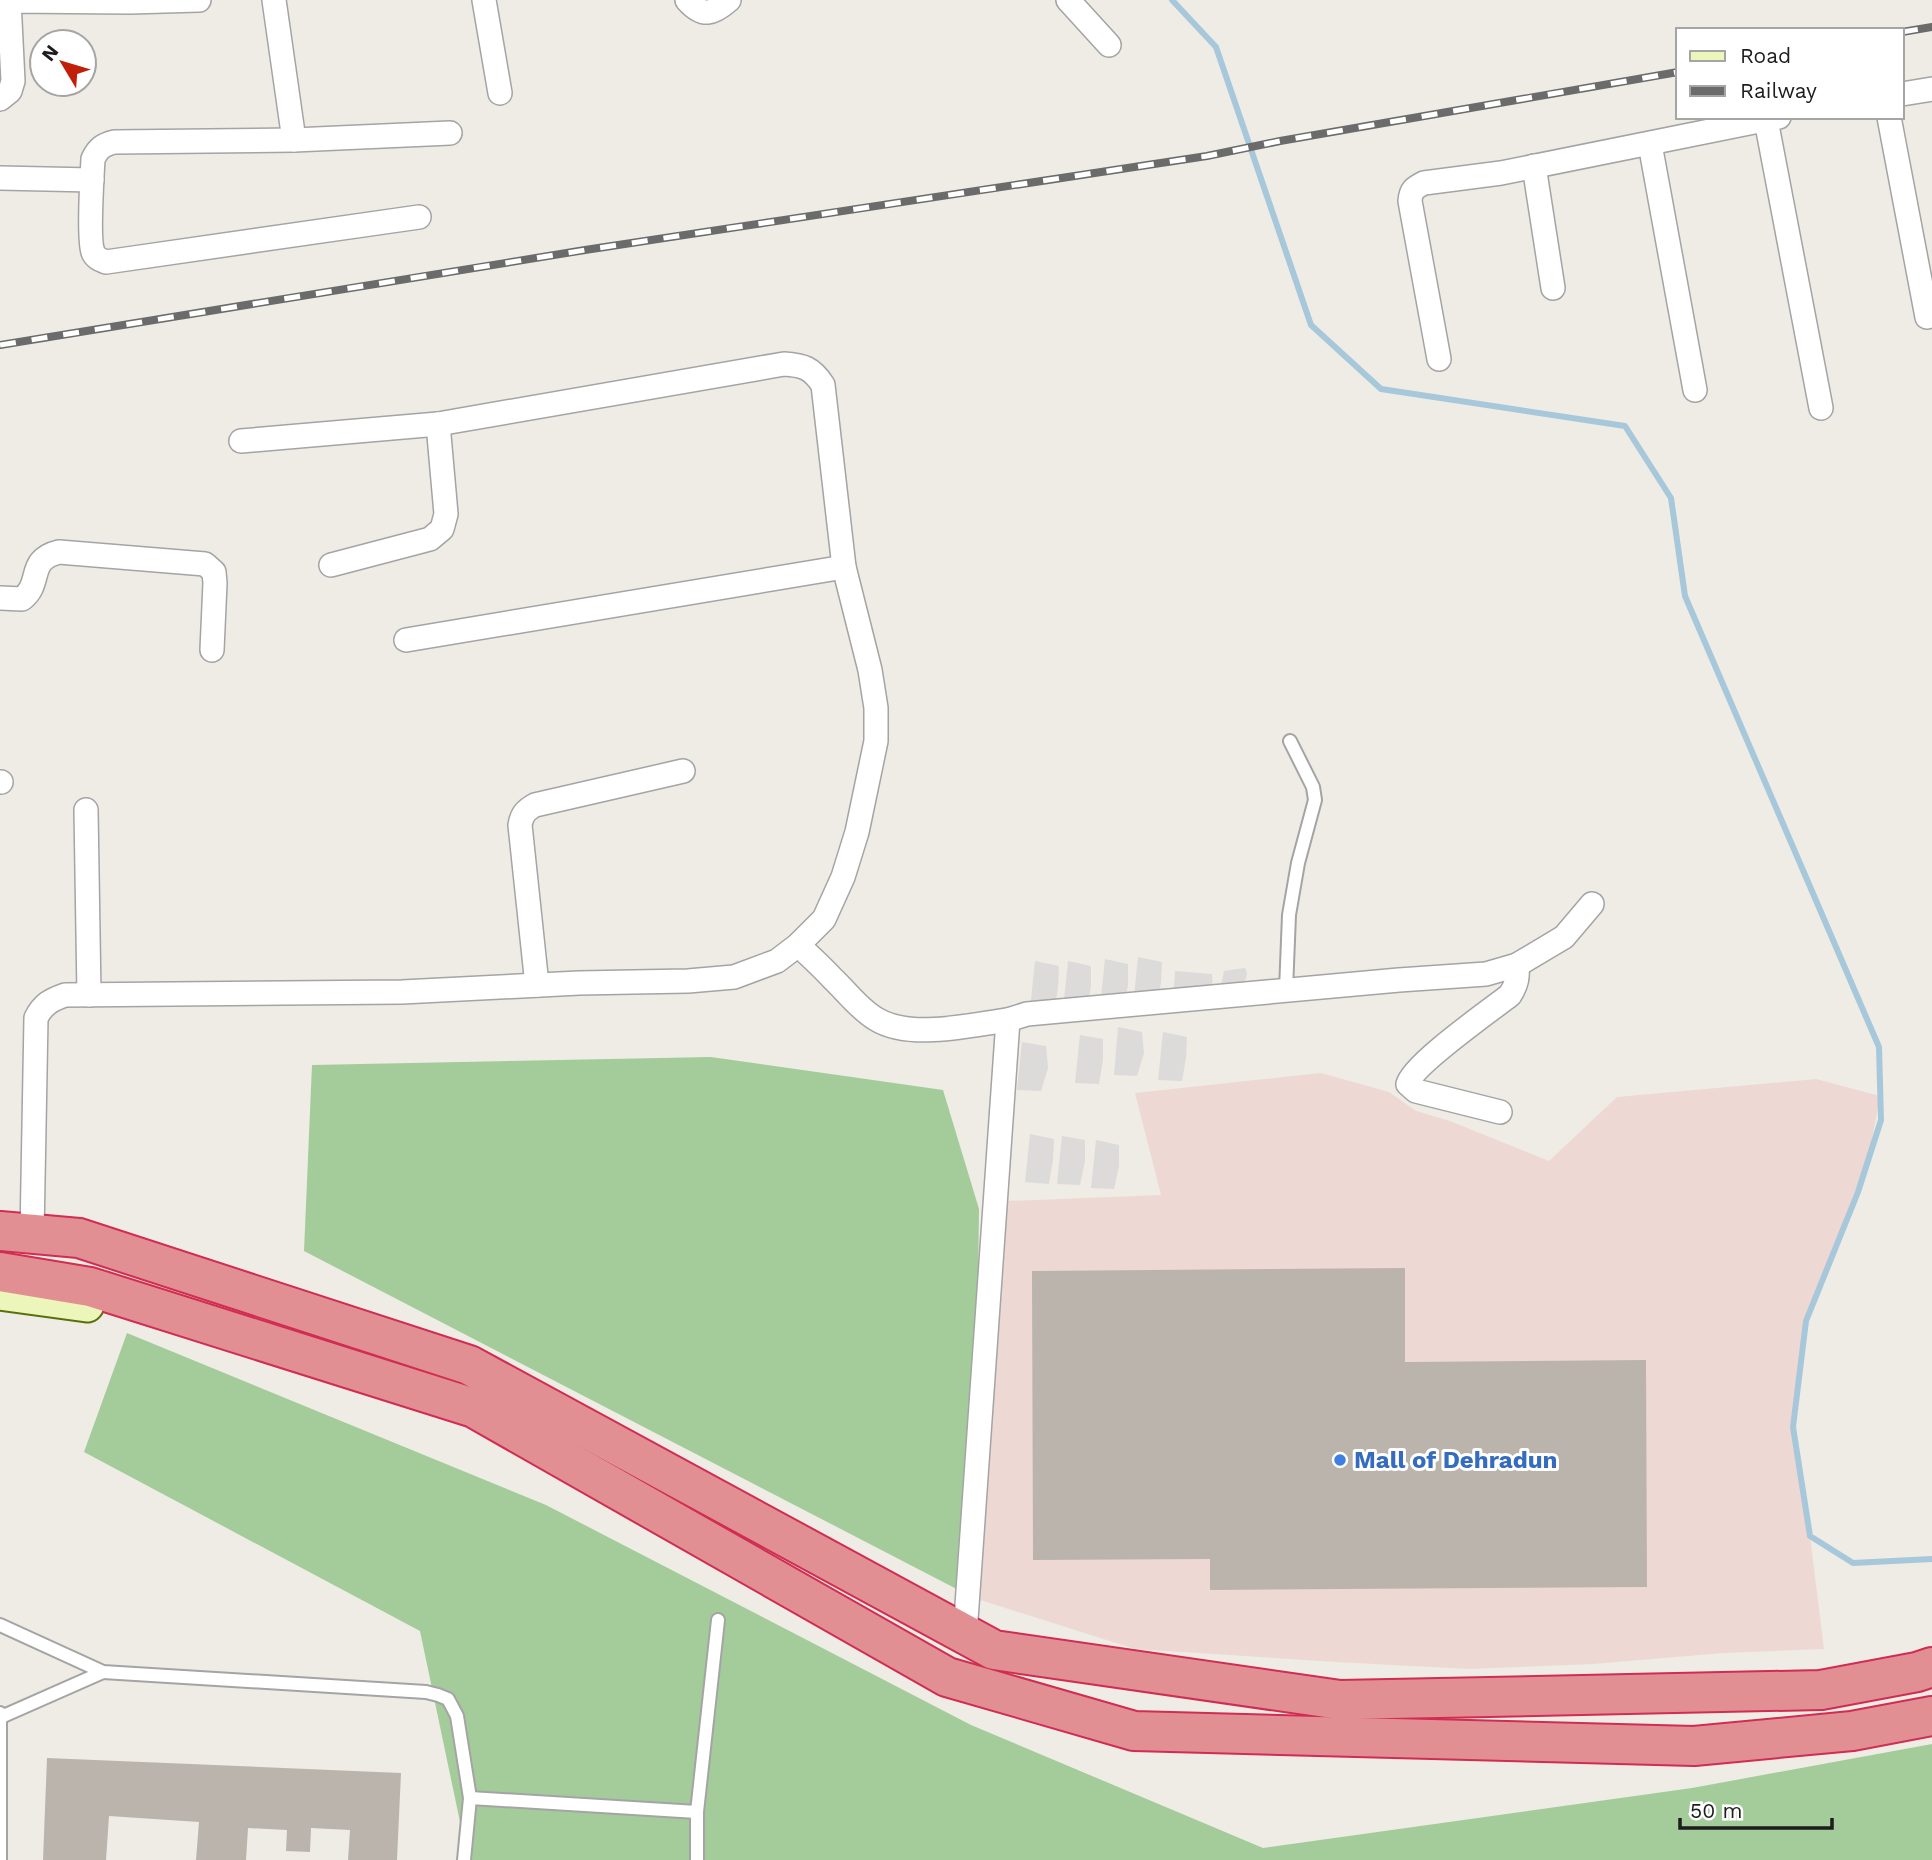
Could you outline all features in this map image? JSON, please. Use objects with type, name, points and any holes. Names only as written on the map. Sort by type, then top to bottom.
[{"type":"highway","points":[[16,1233],[79,1238],[469,1365],[994,1650],[1340,1700],[1821,1689],[1932,1667]]},
{"type":"highway","points":[[0,1272],[90,1287],[474,1408],[947,1677],[1134,1731],[1694,1746],[1852,1731],[1932,1716]]},
{"type":"street","points":[[0,2],[199,0]]},
{"type":"street","points":[[274,0],[294,140]]},
{"type":"street","points":[[484,0],[500,93]]},
{"type":"street","points":[[687,0],[703,12],[710,13],[729,0]]},
{"type":"street","points":[[1068,0],[1109,45]]},
{"type":"street","points":[[0,99],[10,91],[13,81],[9,1]]},
{"type":"street","points":[[1904,94],[1932,89]]},
{"type":"street","points":[[1439,359],[1410,201],[1414,188],[1424,183],[1501,173],[1773,119],[1805,331],[1821,408]]},
{"type":"street","points":[[1889,119],[1927,317]]},
{"type":"street","points":[[419,217],[106,262],[93,253],[91,239],[93,159],[97,150],[114,142],[294,140],[450,133]]},
{"type":"street","points":[[1650,144],[1695,390]]},
{"type":"street","points":[[1534,166],[1553,288]]},
{"type":"street","points":[[0,178],[92,180]]},
{"type":"street","points":[[16,1233],[36,1018],[42,1007],[52,1000],[65,995],[402,992],[688,981],[734,976],[777,961],[824,919],[843,877],[857,832],[876,741],[876,708],[870,670],[844,567],[823,384],[815,373],[799,365],[784,364],[438,424],[241,441]]},
{"type":"street","points":[[331,565],[430,539],[442,529],[446,514],[438,424]]},
{"type":"street","points":[[0,598],[22,599],[29,594],[38,565],[43,558],[59,552],[205,564],[214,572],[215,583],[212,650]]},
{"type":"street","points":[[406,640],[844,567]]},
{"type":"street","points":[[537,985],[520,825],[522,816],[536,805],[683,771]]},
{"type":"street","points":[[86,810],[89,995]]},
{"type":"street","points":[[798,945],[864,1012],[878,1021],[905,1029],[925,1030],[1008,1020],[1027,1014],[1486,974],[1517,965],[1564,937],[1592,904]]},
{"type":"street","points":[[1500,1112],[1416,1091],[1408,1084],[1408,1079],[1422,1064],[1510,995],[1518,978],[1517,965]]},
{"type":"street","points":[[965,1634],[1008,1020]]},
{"type":"street","points":[[0,1293],[211,1325]]},
{"type":"lane","points":[[1286,990],[1290,915],[1298,863],[1315,793],[1290,741]]},
{"type":"lane","points":[[696,1860],[697,1811],[718,1620]]},
{"type":"lane","points":[[0,1625],[103,1672],[426,1692],[448,1699],[457,1716],[470,1798],[464,1860]]},
{"type":"lane","points":[[0,1860],[1,1715],[103,1672]]},
{"type":"lane","points":[[470,1798],[697,1811]]},
{"type":"shaded area","points":[[1138,957],[1162,962],[1157,1006],[1133,1005]]},
{"type":"shaded area","points":[[1105,959],[1128,964],[1128,985],[1123,1008],[1100,1007]]},
{"type":"shaded area","points":[[1035,961],[1059,966],[1054,1011],[1030,1010]]},
{"type":"shaded area","points":[[1068,961],[1091,966],[1091,987],[1086,1010],[1063,1009]]},
{"type":"shaded area","points":[[1245,968],[1247,973],[1242,996],[1219,995],[1224,971]]},
{"type":"shaded area","points":[[1175,971],[1212,974],[1213,995],[1173,1004]]},
{"type":"shaded area","points":[[1118,1027],[1142,1032],[1144,1053],[1137,1076],[1114,1075]]},
{"type":"shaded area","points":[[1163,1032],[1187,1037],[1182,1081],[1158,1080]]},
{"type":"shaded area","points":[[1080,1035],[1103,1039],[1099,1084],[1075,1083]]},
{"type":"shaded area","points":[[1022,1042],[1046,1046],[1048,1068],[1041,1091],[1017,1090]]},
{"type":"shaded area","points":[[1321,1073],[1389,1092],[1416,1111],[1450,1121],[1549,1161],[1617,1097],[1816,1079],[1880,1096],[1869,1155],[1806,1321],[1793,1427],[1824,1649],[1469,1669],[1336,1662],[1135,1649],[974,1598],[1007,1201],[1161,1195],[1135,1093]]},
{"type":"shaded area","points":[[1030,1134],[1054,1139],[1049,1184],[1025,1182]]},
{"type":"shaded area","points":[[1062,1136],[1085,1140],[1085,1161],[1080,1185],[1057,1184]]},
{"type":"shaded area","points":[[1096,1140],[1119,1145],[1119,1166],[1114,1189],[1091,1188]]},
{"type":"green space","points":[[711,1057],[943,1090],[979,1209],[974,1598],[304,1251],[312,1065]]},
{"type":"green space","points":[[127,1333],[546,1505],[971,1725],[1263,1848],[1692,1788],[1932,1744],[1932,1860],[468,1860],[420,1631],[84,1452]]},
{"type":"building","name":"Mall of Dehradun","points":[[1405,1268],[1405,1362],[1646,1360],[1647,1587],[1210,1590],[1210,1559],[1033,1560],[1032,1271]]},
{"type":"building","points":[[47,1758],[401,1773],[397,1860],[348,1860],[350,1830],[311,1828],[310,1852],[286,1851],[287,1830],[248,1828],[246,1860],[196,1860],[199,1822],[109,1816],[106,1860],[43,1860]]},
{"type":"waterway","points":[[1172,0],[1216,47],[1311,325],[1381,389],[1625,426],[1671,498],[1685,596],[1879,1047],[1881,1120],[1858,1192],[1806,1321],[1793,1427],[1810,1536],[1853,1563],[1932,1559]]},
{"type":"railway","points":[[1904,32],[1932,27]]},
{"type":"railway","points":[[0,345],[585,250],[1207,156],[1676,72]]},
{"type":"place","name":"Mall of Dehradun","points":[[1340,1460]]}]
